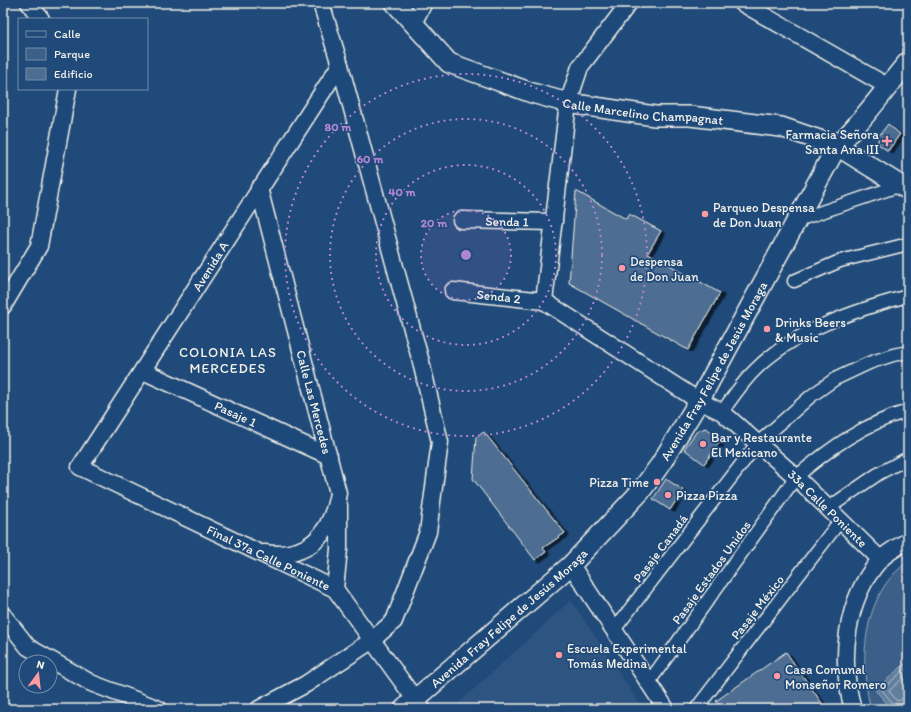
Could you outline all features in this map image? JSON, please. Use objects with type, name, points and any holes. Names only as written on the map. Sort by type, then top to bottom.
[{"type":"street","points":[[30,3],[39,18]]},
{"type":"street","points":[[259,709],[306,684],[371,641],[394,621],[428,532],[440,442],[421,362],[340,65],[321,3]]},
{"type":"street","name":"Calle Marcelino Champagnat","points":[[395,3],[449,63],[532,93],[568,103],[655,116],[690,116],[781,127],[837,146],[904,187]]},
{"type":"street","points":[[413,23],[424,3]]},
{"type":"street","points":[[544,301],[568,103],[580,67],[628,3]]},
{"type":"street","points":[[742,3],[887,86]]},
{"type":"street","name":"Avenida Fray Felipe de Jesús Moraga","points":[[414,706],[571,565],[640,492],[660,465],[699,400],[837,146],[858,126],[887,86],[908,62]]},
{"type":"street","name":"Avenida A","points":[[80,467],[259,188],[340,65]]},
{"type":"street","points":[[3,306],[39,246],[68,90]]},
{"type":"street","points":[[795,221],[904,187]]},
{"type":"street","name":"Calle Las Mercedes","points":[[248,549],[259,552],[283,554],[296,552],[308,547],[319,539],[327,528],[332,517],[338,493],[259,188]]},
{"type":"street","name":"Senda 1","points":[[461,220],[554,222]]},
{"type":"street","points":[[794,280],[840,261],[908,244]]},
{"type":"street","name":"Senda 2","points":[[454,291],[544,301]]},
{"type":"street","points":[[722,412],[754,371],[798,338],[828,322],[908,296]]},
{"type":"street","name":"33a Calle Poniente","points":[[544,301],[699,400],[722,412],[796,477],[827,509],[880,559]]},
{"type":"street","name":"Pasaje Canadá","points":[[614,630],[757,444],[811,396],[835,379],[869,363],[908,352]]},
{"type":"street","name":"Pasaje 1","points":[[143,371],[329,456]]},
{"type":"street","name":"Pasaje Estados Unidos","points":[[649,682],[796,477],[845,439],[879,421],[908,411]]},
{"type":"street","points":[[827,509],[878,474],[908,458]]},
{"type":"street","name":"Final 37a Calle Poniente","points":[[80,467],[248,549],[335,589],[414,706]]},
{"type":"street","points":[[335,589],[340,549],[338,493]]},
{"type":"street","name":"Pasaje México","points":[[696,709],[840,521]]},
{"type":"street","points":[[853,709],[846,671],[847,636],[851,619],[862,588],[880,559],[908,541]]},
{"type":"street","points":[[571,565],[666,709]]},
{"type":"street","points":[[3,615],[28,647],[91,684],[159,709]]},
{"type":"shaded area","name":"Escuela Experimental Tomás Medina","points":[[571,600],[643,709],[452,709]]},
{"type":"green space","points":[[908,562],[908,709],[871,709],[867,690],[865,650],[873,609],[881,591],[893,575]]},
{"type":"water","points":[[908,661],[908,705],[903,709],[892,709],[875,690]]},
{"type":"building","name":"Farmacia Señora Santa Ana III","points":[[888,124],[900,134],[888,151],[878,144],[878,137]]},
{"type":"building","name":"Despensa de Don Juan","points":[[576,191],[626,219],[629,214],[661,231],[648,253],[720,293],[688,350],[569,283]]},
{"type":"building","name":"Bar y Restaurante El Mexicano","points":[[706,428],[722,439],[704,464],[684,449],[697,431]]},
{"type":"building","points":[[484,432],[565,533],[543,548],[546,552],[535,560],[473,479],[476,437]]},
{"type":"building","name":"Pizza Pizza","points":[[666,479],[683,490],[670,510],[653,499]]},
{"type":"building","name":"Casa Comunal Monseñor Romero","points":[[786,652],[826,709],[722,709],[716,701]]},
{"type":"place","name":"Farmacia Señora Santa Ana III","points":[[887,141]]},
{"type":"place","name":"Parqueo Despensa de Don Juan","points":[[705,214]]},
{"type":"place","name":"Despensa de Don Juan","points":[[622,268]]},
{"type":"place","name":"Drinks Beers & Music","points":[[767,329]]},
{"type":"place","name":"Bar y Restaurante El Mexicano","points":[[703,444]]},
{"type":"place","name":"Pizza Time","points":[[657,482]]},
{"type":"place","name":"Pizza Pizza","points":[[668,495]]},
{"type":"place","name":"Escuela Experimental Tomás Medina","points":[[559,655]]},
{"type":"place","name":"Casa Comunal Monseñor Romero","points":[[777,676]]},
{"type":"district","name":"COLONIA LAS MERCEDES","points":[[228,360]]}]
